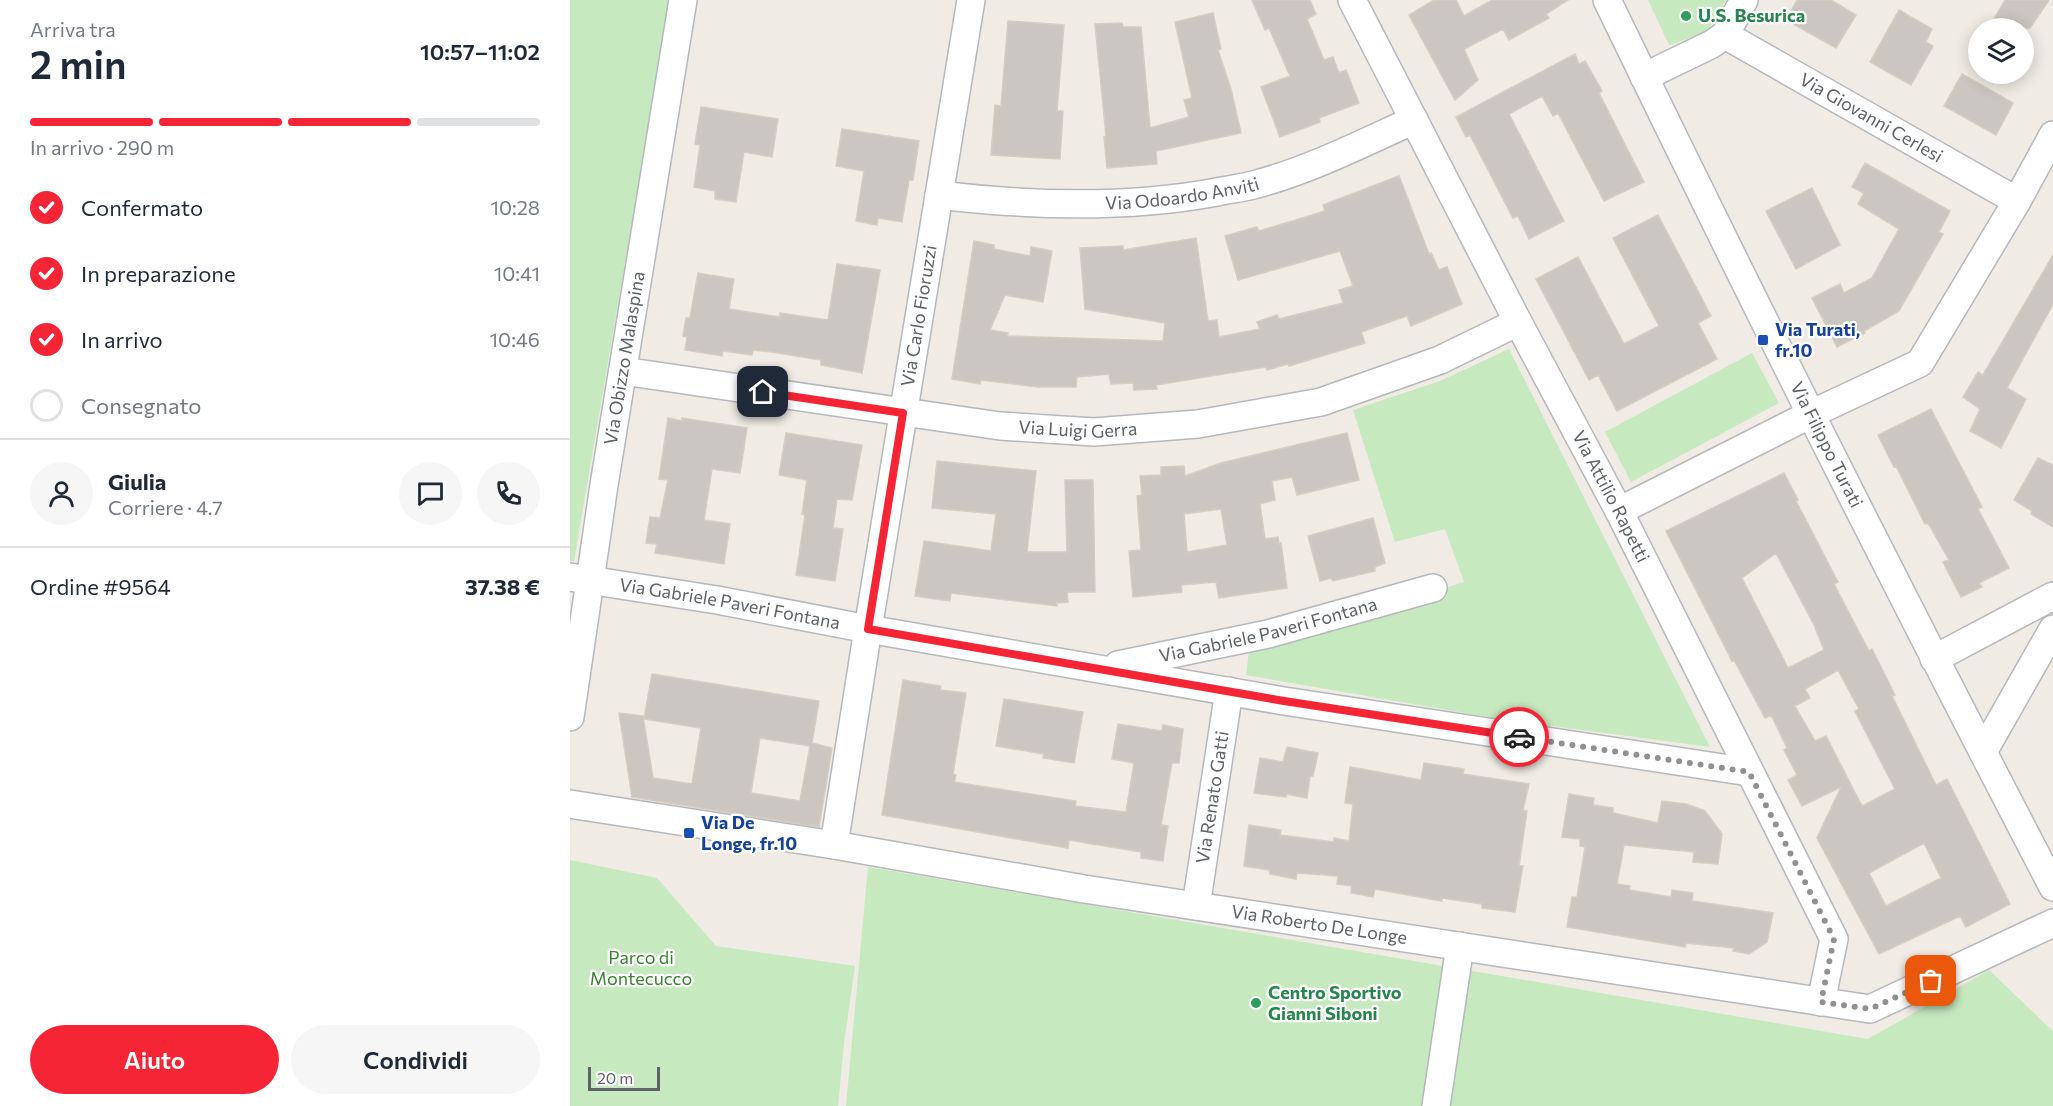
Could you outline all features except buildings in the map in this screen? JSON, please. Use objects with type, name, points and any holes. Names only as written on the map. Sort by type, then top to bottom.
[{"type":"street","name":"Via Obizzo Malaspina","points":[[570,717],[580,578],[623,371],[683,0]]},
{"type":"street","name":"Via Carlo Fioruzzi","points":[[834,846],[971,0]]},
{"type":"street","name":"Via Attilio Rapetti","points":[[1352,0],[1518,322],[1619,511],[1834,939],[1821,1002]]},
{"type":"street","name":"Via Filippo Turati","points":[[1606,0],[1934,659],[2053,887]]},
{"type":"street","points":[[1644,77],[1712,44],[1725,34],[1744,0]]},
{"type":"street","name":"Via Giovanni Cerlesi","points":[[1725,34],[2018,201]]},
{"type":"street","name":"Via Odoardo Anviti","points":[[939,195],[992,202],[1107,204],[1188,197],[1257,184],[1326,160],[1414,120]]},
{"type":"street","points":[[1619,511],[1811,414],[1920,363],[2018,201],[2053,135]]},
{"type":"street","name":"Via Luigi Gerra","points":[[623,371],[1000,426],[1094,432],[1198,424],[1321,402],[1440,360],[1518,322]]},
{"type":"street","name":"Via Gabriele Paveri Fontana","points":[[580,578],[717,600],[868,629],[1229,691],[1749,772]]},
{"type":"street","name":"Via Gabriele Paveri Fontana","points":[[1102,668],[1268,634],[1433,588]]},
{"type":"street","points":[[1934,659],[2053,596]]},
{"type":"street","points":[[1983,752],[2053,629]]},
{"type":"street","name":"Via Renato Gatti","points":[[1196,906],[1229,691]]},
{"type":"street","name":"Via Roberto De Longe","points":[[570,804],[1196,906],[1870,1009],[2053,923]]},
{"type":"street","points":[[1436,1106],[1460,946]]},
{"type":"green space","points":[[570,0],[670,0],[574,561],[570,561]]},
{"type":"green space","name":"U.S. Besurica","points":[[1648,0],[1726,0],[1707,32],[1669,45]]},
{"type":"green space","points":[[1509,349],[1710,747],[1500,719],[1246,675],[1249,651],[1464,582],[1445,529],[1395,542],[1353,410],[1440,381]]},
{"type":"green space","points":[[1752,353],[1779,403],[1631,482],[1605,432]]},
{"type":"green space","name":"Parco di Montecucco","points":[[570,860],[657,878],[716,946],[855,966],[838,1106],[570,1106]]},
{"type":"green space","name":"Centro Sportivo Gianni Siboni","points":[[868,867],[1868,1039],[1989,970],[2053,1031],[2053,1106],[846,1106]]},
{"type":"way so far","points":[[1519,737],[1749,772],[1834,939],[1821,1002],[1870,1009],[1931,981]]},
{"type":"place","name":"U.S. Besurica","points":[[1686,16]]},
{"type":"place","name":"Via Turati, fr.10","points":[[1763,340]]},
{"type":"place","name":"Via De Longe, fr.10","points":[[689,833]]},
{"type":"place","name":"Centro Sportivo Gianni Siboni","points":[[1256,1003]]},
{"type":"route","points":[[763,392],[903,413],[868,629],[1284,701],[1519,737]]}]
